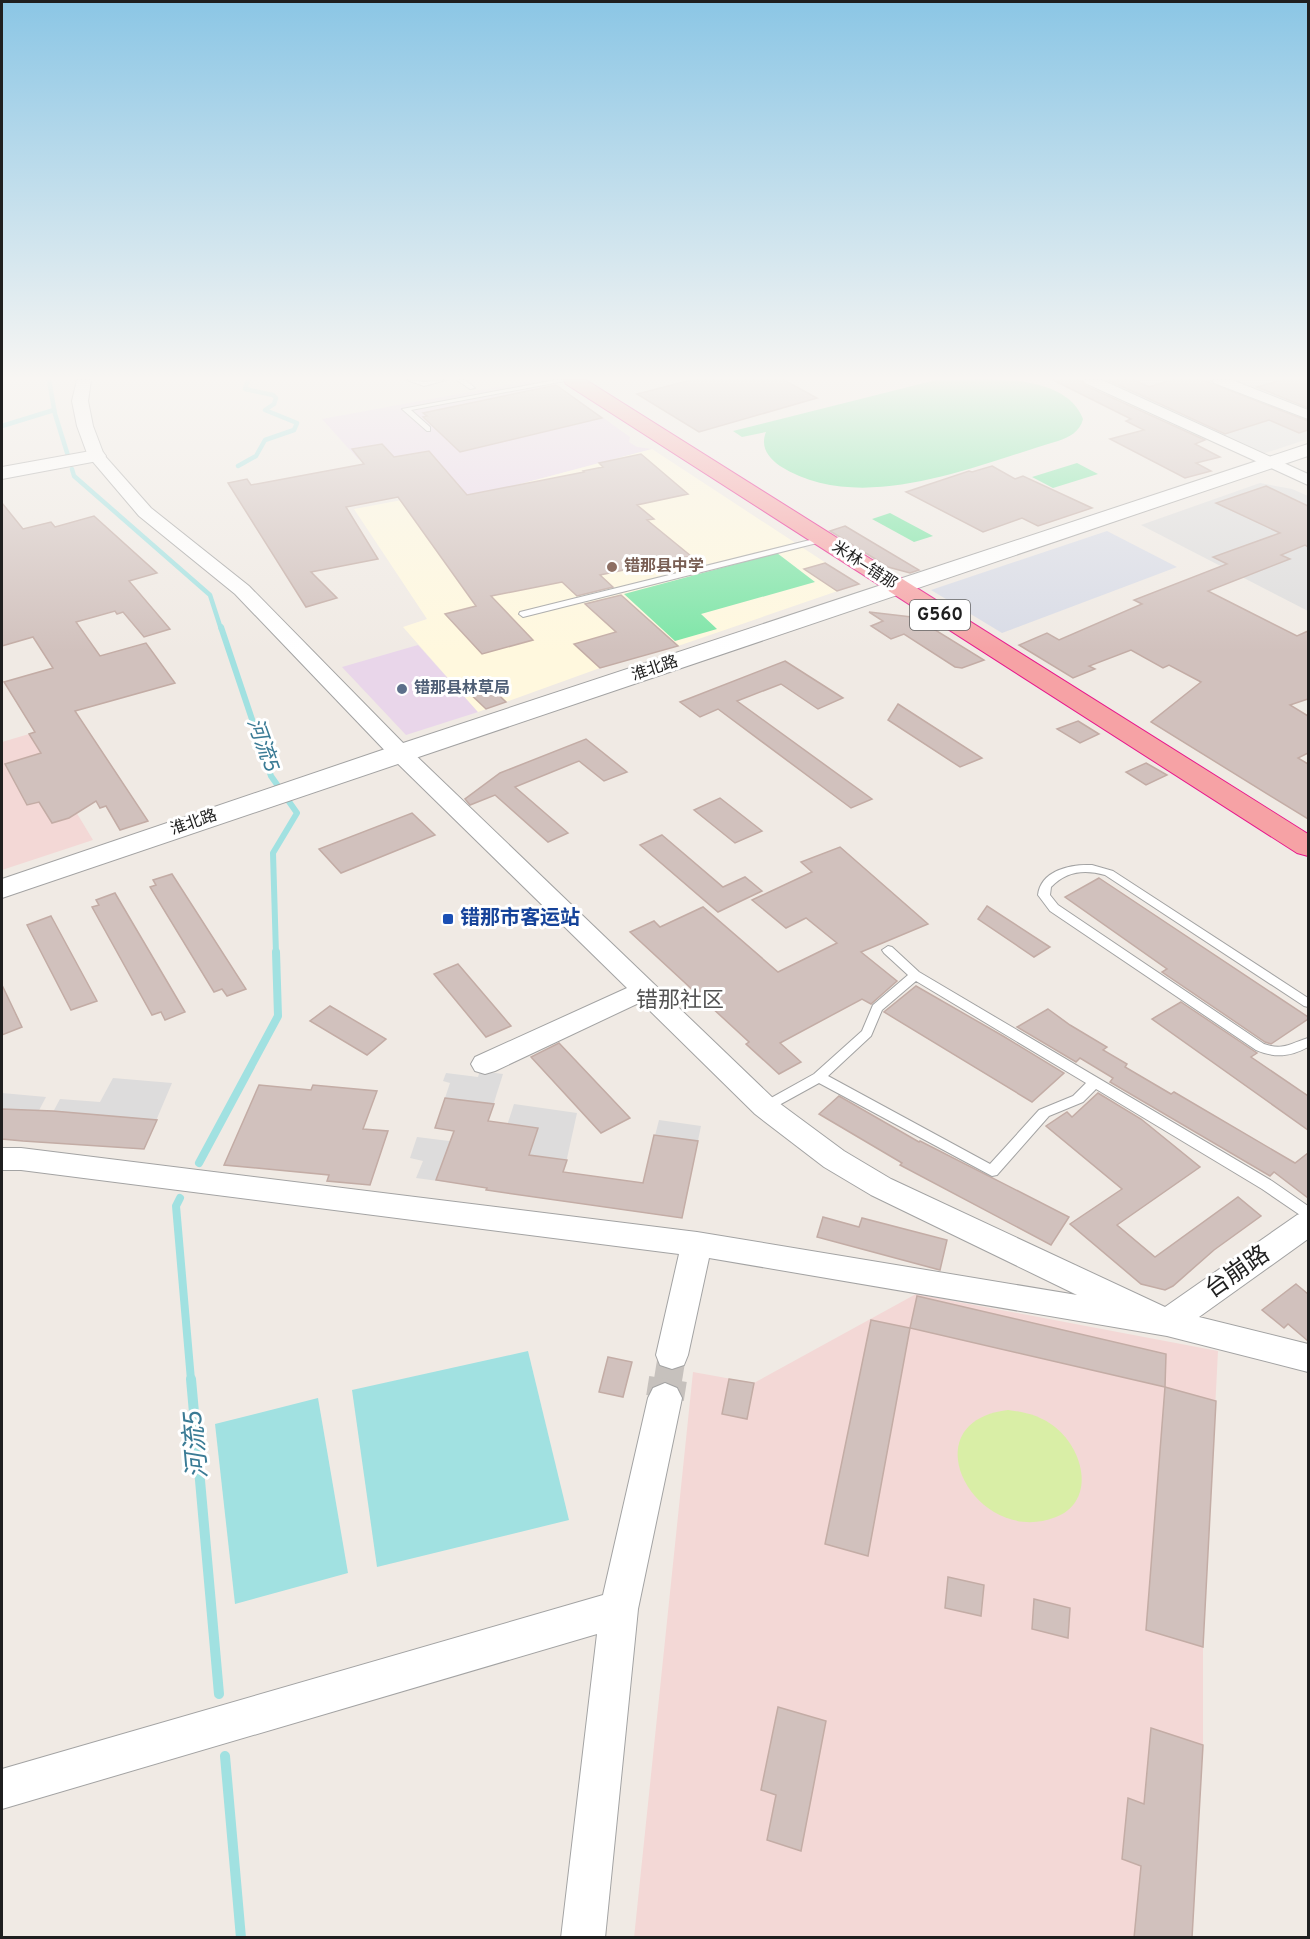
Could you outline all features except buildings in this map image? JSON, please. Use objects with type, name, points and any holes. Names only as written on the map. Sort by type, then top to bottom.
[{"type":"highway","name":"米林—错那","points":[[715,470],[1308,848]]},
{"type":"street","points":[[109,470],[145,512],[242,590],[400,753],[765,1107],[834,1159],[881,1188],[1167,1323]]},
{"type":"street","name":"淮北路","points":[[2,889],[400,753],[1248,470]]},
{"type":"street","points":[[1287,470],[1308,480]]},
{"type":"street","points":[[485,1064],[645,990]]},
{"type":"street","points":[[2,1159],[21,1159],[697,1244],[1167,1323],[1308,1358]]},
{"type":"street","name":"台崩路","points":[[1167,1323],[1308,1222]]},
{"type":"street","points":[[672,1355],[697,1244]]},
{"type":"street","points":[[583,1938],[619,1609],[665,1398]]},
{"type":"street","points":[[2,1789],[619,1609]]},
{"type":"lane","points":[[523,614],[822,539]]},
{"type":"lane","points":[[1308,1003],[1109,873],[1090,868],[1074,868],[1045,886],[1044,895],[1054,908],[1260,1047],[1284,1053],[1291,1052],[1308,1042]]},
{"type":"lane","points":[[888,950],[915,975],[1267,1185],[1308,1213]]},
{"type":"lane","points":[[765,1107],[819,1077],[867,1033],[877,1008],[915,975]]},
{"type":"lane","points":[[819,1077],[992,1171],[1044,1113],[1078,1100],[1095,1083]]},
{"type":"shaded area","points":[[376,470],[571,470],[430,504],[423,496],[400,500]]},
{"type":"shaded area","name":"错那县中学","points":[[571,470],[685,470],[858,584],[678,646],[600,668],[478,712],[403,627],[427,619],[354,509],[423,496],[431,504]]},
{"type":"shaded area","points":[[1260,483],[1292,489],[1308,496],[1308,611],[1141,525]]},
{"type":"shaded area","points":[[1107,531],[1177,567],[1002,633],[931,590]]},
{"type":"shaded area","points":[[418,645],[478,712],[406,735],[342,667]]},
{"type":"shaded area","points":[[29,734],[93,840],[2,870],[2,742]]},
{"type":"shaded area","points":[[480,1071],[503,1074],[484,1134],[435,1128],[450,1083],[443,1081],[446,1073],[478,1077]]},
{"type":"shaded area","points":[[113,1078],[172,1083],[144,1149],[38,1140],[60,1099],[100,1102]]},
{"type":"shaded area","points":[[2,1093],[46,1097],[23,1141],[2,1139]]},
{"type":"shaded area","points":[[514,1104],[577,1113],[564,1172],[643,1183],[659,1120],[701,1126],[682,1218],[486,1190]]},
{"type":"shaded area","points":[[417,1137],[481,1145],[468,1185],[416,1178],[423,1161],[410,1158]]},
{"type":"shaded area","points":[[916,1294],[1218,1351],[1203,1647],[1203,1745],[1192,1937],[634,1938],[693,1372],[754,1383]]},
{"type":"green space","points":[[790,470],[963,470],[919,482],[882,487],[846,487],[812,481]]},
{"type":"green space","points":[[1053,470],[1091,470],[1098,474],[1053,488],[1032,477]]},
{"type":"green space","points":[[890,513],[933,536],[914,542],[872,519]]},
{"type":"green space","points":[[777,553],[815,582],[701,614],[717,629],[675,641],[624,594]]},
{"type":"green space","points":[[1008,1410],[1033,1415],[1050,1423],[1065,1436],[1073,1448],[1081,1474],[1081,1487],[1077,1499],[1069,1509],[1056,1517],[1027,1522],[1001,1515],[979,1500],[964,1480],[958,1458],[962,1436],[978,1419]]},
{"type":"water","points":[[528,1351],[569,1520],[377,1567],[352,1390]]},
{"type":"water","points":[[318,1398],[348,1573],[235,1604],[215,1424]]},
{"type":"waterway","name":"河流5","points":[[72,470],[74,476],[210,595],[221,629]]},
{"type":"waterway","name":"河流5","points":[[221,627],[271,776],[297,813],[273,853],[276,954]]},
{"type":"waterway","name":"河流5","points":[[199,1163],[278,1016],[276,952]]},
{"type":"waterway","name":"河流5","points":[[180,1198],[176,1206],[191,1380]]},
{"type":"waterway","name":"河流5","points":[[191,1379],[219,1694]]},
{"type":"waterway","name":"河流5","points":[[225,1756],[241,1938]]},
{"type":"tunnel","points":[[668,1380],[672,1355]]},
{"type":"tunnel","points":[[665,1398],[668,1379]]},
{"type":"place","name":"错那县中学","points":[[612,567]]},
{"type":"place","name":"错那县林草局","points":[[402,689]]},
{"type":"place","name":"错那市客运站","points":[[448,919]]},
{"type":"district","name":"错那社区","points":[[680,1001]]}]
